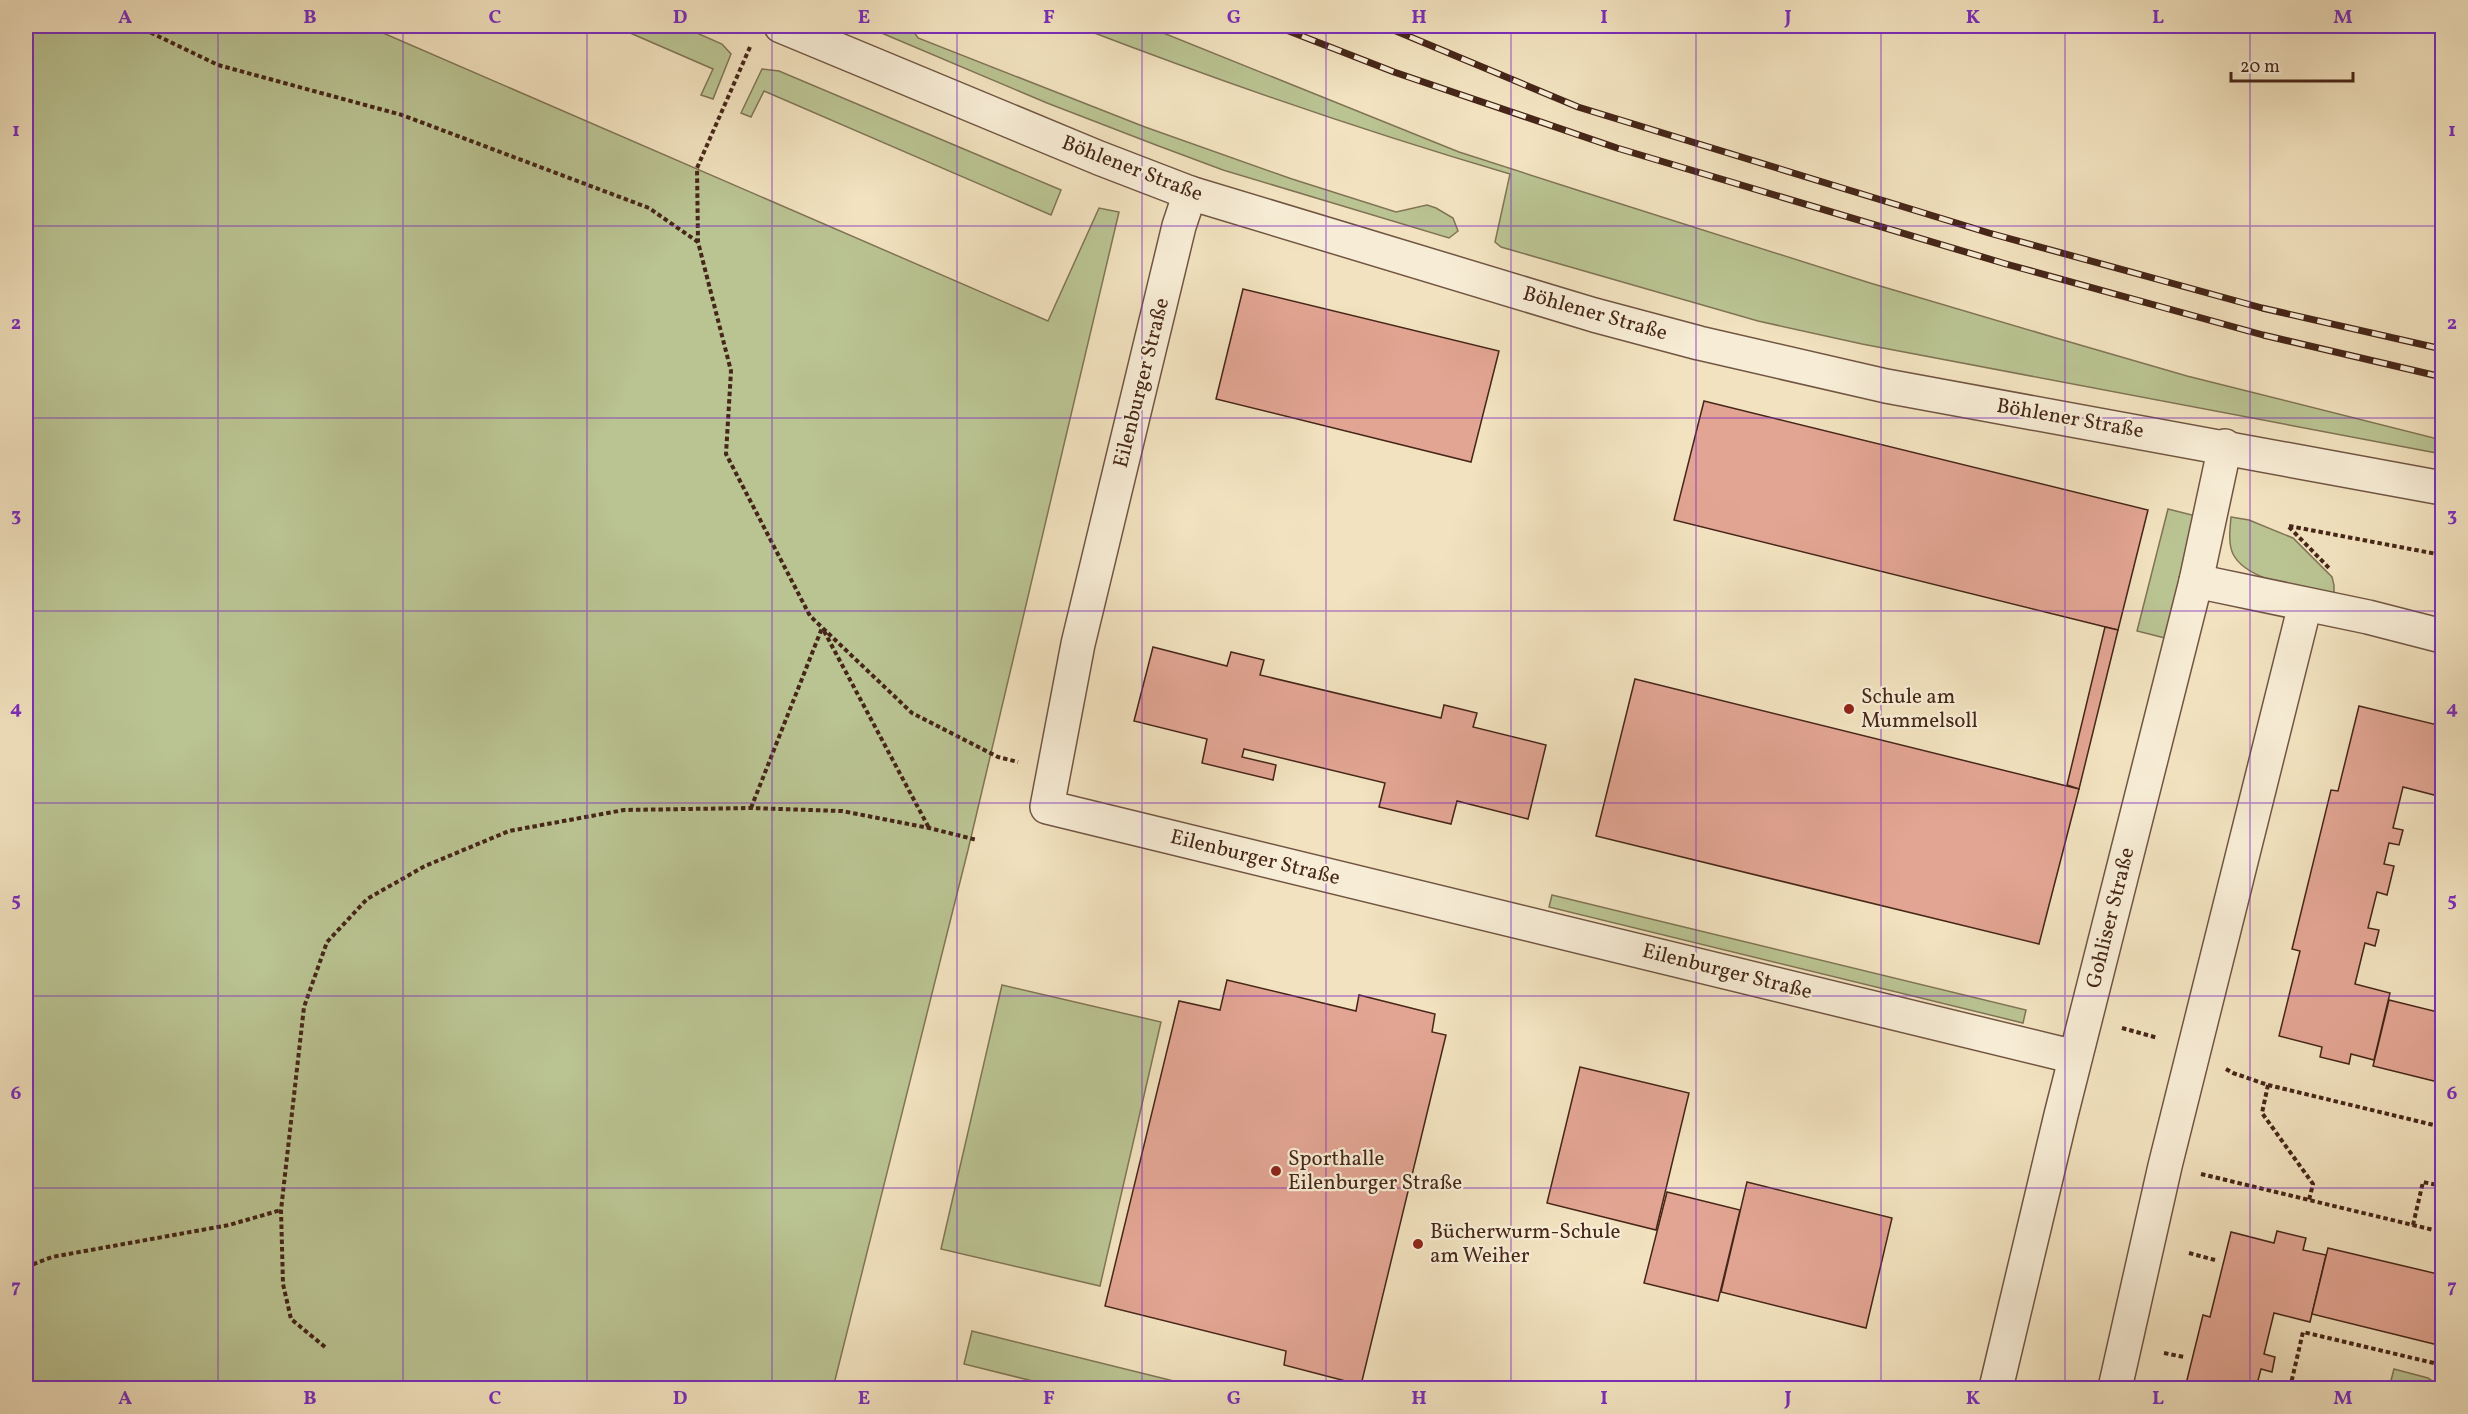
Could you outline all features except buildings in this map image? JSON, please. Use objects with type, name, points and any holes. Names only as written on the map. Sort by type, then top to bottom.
[{"type":"street","name":"Böhlener Straße","points":[[781,26],[1099,158],[1190,193],[1594,315],[1699,343],[1886,386],[2225,446],[2442,488]]},
{"type":"street","name":"Eilenburger Straße","points":[[1190,193],[1179,226],[1078,644],[1047,807],[2075,1057]]},
{"type":"street","name":"Gohliser Straße","points":[[1996,1389],[2075,1057],[2196,581],[2225,446]]},
{"type":"street","points":[[2196,581],[2368,617],[2442,636]]},
{"type":"street","points":[[2115,1389],[2165,1166],[2305,605]]},
{"type":"path","points":[[137,26],[218,65],[402,115],[649,208],[698,242]]},
{"type":"path","points":[[750,46],[697,168],[698,242],[731,371],[726,454],[810,616],[912,713],[998,757]]},
{"type":"path","points":[[2289,526],[2442,555]]},
{"type":"path","points":[[752,808],[822,628]]},
{"type":"path","points":[[822,628],[929,828]]},
{"type":"path","points":[[325,1347],[291,1318],[283,1284],[281,1210],[304,1007],[327,942],[368,899],[425,866],[509,831],[624,810],[752,808],[842,811],[977,840]]},
{"type":"path","points":[[2116,1026],[2194,1047],[2233,1074],[2268,1085],[2442,1127]]},
{"type":"path","points":[[2268,1085],[2262,1113],[2313,1184],[2309,1200]]},
{"type":"path","points":[[2165,1166],[2442,1232]]},
{"type":"path","points":[[2413,1225],[2423,1182],[2442,1186]]},
{"type":"path","points":[[26,1268],[52,1257],[230,1225],[281,1210]]},
{"type":"path","points":[[2189,1253],[2215,1260]]},
{"type":"path","points":[[2290,1389],[2303,1332],[2442,1365]]},
{"type":"path","points":[[2164,1353],[2184,1357]]},
{"type":"green space","points":[[26,26],[367,26],[1048,321],[1099,208],[1119,212],[968,850],[833,1388],[26,1388]]},
{"type":"green space","points":[[614,26],[681,26],[722,44],[731,54],[713,99],[701,95],[713,69]]},
{"type":"green space","points":[[865,26],[910,26],[918,38],[1145,127],[1292,179],[1396,212],[1427,205],[1436,208],[1453,218],[1458,231],[1449,238],[1223,170],[1047,103]]},
{"type":"green space","points":[[1076,26],[1146,26],[1459,152],[1870,283],[2056,338],[2187,376],[2442,440],[2442,454],[1862,344],[1758,321],[1501,247],[1495,242],[1510,174],[1291,104]]},
{"type":"green space","points":[[762,69],[779,71],[1061,190],[1051,215],[764,91],[751,117],[741,113]]},
{"type":"green space","points":[[2168,509],[2196,516],[2165,638],[2137,631]]},
{"type":"green space","points":[[2231,517],[2249,520],[2293,538],[2332,577],[2334,596],[2263,577],[2240,564],[2230,545]]},
{"type":"green space","points":[[1552,895],[2026,1010],[2023,1023],[1549,907]]},
{"type":"green space","points":[[1002,985],[1161,1022],[1100,1286],[941,1249]]},
{"type":"green space","points":[[972,1331],[1202,1388],[1061,1388],[964,1364]]},
{"type":"green space","points":[[2394,1369],[2428,1378],[2442,1388],[2389,1388]]},
{"type":"railway","points":[[1276,26],[1394,72],[1617,148],[2006,264],[2263,335],[2442,377]]},
{"type":"railway","points":[[1384,26],[1578,107],[1989,233],[2262,308],[2442,349]]},
{"type":"place","name":"Schule am Mummelsoll","points":[[1849,709]]},
{"type":"place","name":"Sporthalle Eilenburger Straße","points":[[1276,1171]]},
{"type":"place","name":"Bücherwurm-Schule am Weiher","points":[[1418,1244]]}]
